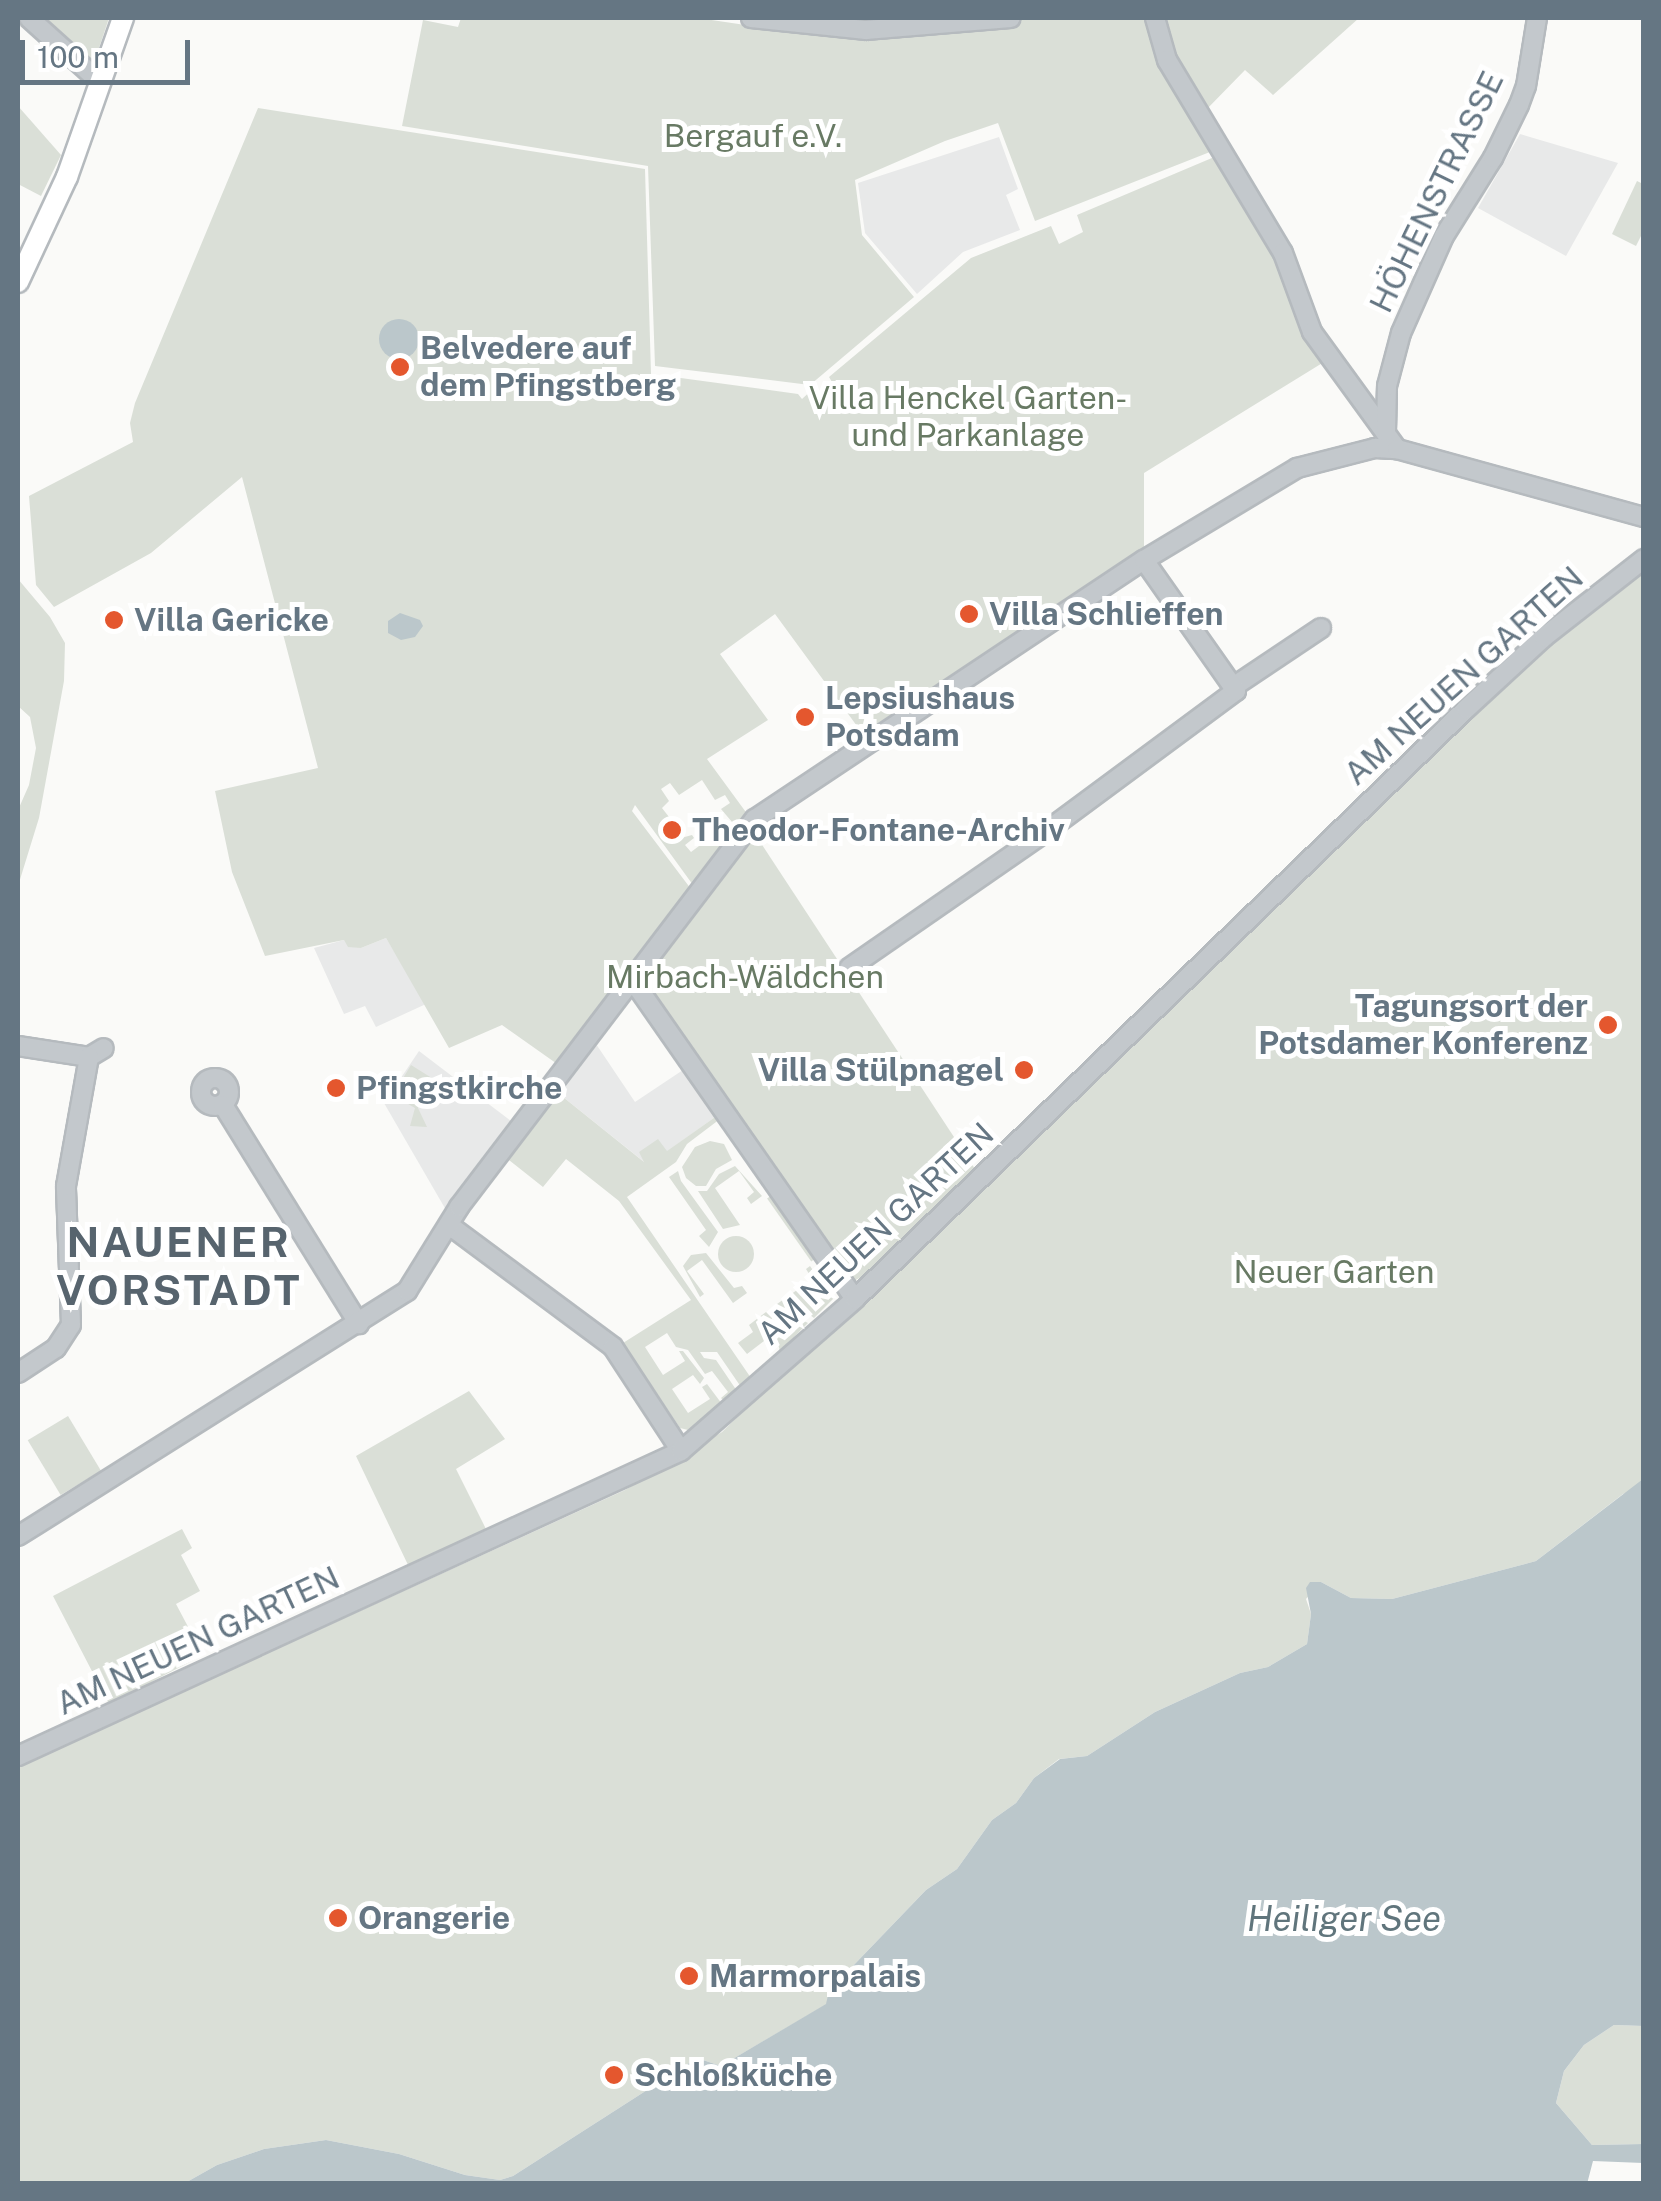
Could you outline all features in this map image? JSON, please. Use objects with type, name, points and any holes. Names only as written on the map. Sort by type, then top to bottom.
[{"type":"main road","points":[[18,282],[67,177],[123,18]]},
{"type":"street","points":[[30,18],[100,82]]},
{"type":"street","points":[[751,18],[866,30],[1011,18]]},
{"type":"street","points":[[1156,18],[1167,60],[1283,254],[1312,332],[1397,449]]},
{"type":"street","name":"HÖHENSTRASSE","points":[[1386,432],[1387,386],[1400,333],[1444,236],[1493,158],[1519,105],[1538,18]]},
{"type":"street","points":[[1358,392],[1387,386]]},
{"type":"street","points":[[18,1536],[407,1291],[449,1225],[631,978],[755,819],[1144,560],[1306,464],[1354,452],[1397,449],[1644,517]]},
{"type":"street","name":"AM NEUEN GARTEN","points":[[18,1756],[681,1451],[856,1298],[1466,709],[1544,637],[1644,559]]},
{"type":"street","points":[[850,968],[1236,691],[1144,560]]},
{"type":"street","points":[[1233,687],[1321,628]]},
{"type":"street","points":[[631,978],[856,1298]]},
{"type":"street","points":[[18,1046],[96,1052],[66,1186],[71,1325],[56,1348],[18,1372]]},
{"type":"street","points":[[222,1104],[359,1324]]},
{"type":"street","points":[[449,1225],[614,1347],[681,1451]]},
{"type":"shaded area","points":[[1520,134],[1618,163],[1566,256],[1478,208]]},
{"type":"shaded area","points":[[999,137],[1018,189],[1006,195],[1020,230],[963,252],[917,294],[865,233],[858,183]]},
{"type":"shaded area","points":[[386,938],[426,1004],[376,1027],[365,1006],[344,1014],[314,948],[344,940],[361,948]]},
{"type":"shaded area","points":[[592,1038],[635,1102],[686,1068],[718,1115],[648,1165],[553,1089]]},
{"type":"shaded area","points":[[419,1051],[511,1121],[446,1210],[384,1103]]},
{"type":"green space","points":[[29,18],[109,18],[90,75]]},
{"type":"green space","name":"Bergauf e.V.","points":[[461,18],[698,18],[772,29],[969,28],[1030,18],[1151,18],[1215,150],[1035,221],[998,123],[945,141],[855,180],[862,235],[914,297],[810,385],[655,366],[648,166],[402,126],[423,20],[458,27]]},
{"type":"green space","points":[[1163,18],[1359,18],[1273,95],[1245,70],[1205,111],[1172,57]]},
{"type":"green space","points":[[18,106],[61,155],[41,196],[18,184]]},
{"type":"green space","name":"Villa Henckel Garten- und Parkanlage","points":[[258,108],[645,169],[651,374],[798,394],[802,399],[815,387],[820,392],[832,382],[829,377],[971,258],[1051,226],[1059,244],[1083,232],[1077,215],[1219,155],[1280,256],[1324,362],[1144,473],[1144,551],[865,737],[775,614],[720,654],[768,720],[707,759],[748,815],[738,829],[721,809],[730,803],[725,795],[715,800],[702,780],[679,795],[670,783],[661,789],[669,801],[662,808],[669,817],[659,824],[670,841],[692,835],[694,838],[685,845],[691,852],[723,828],[734,834],[693,885],[635,805],[632,811],[691,889],[560,1066],[502,1025],[449,1048],[386,938],[361,948],[348,947],[344,940],[265,956],[232,872],[215,791],[318,768],[242,477],[151,553],[54,607],[36,585],[29,496],[133,442],[130,423],[135,403]]},
{"type":"green space","points":[[1637,181],[1643,184],[1644,230],[1636,246],[1612,234]]},
{"type":"green space","name":"Neuer Garten","points":[[1643,568],[1643,1488],[1623,1494],[1536,1561],[1392,1599],[1351,1598],[1321,1582],[1306,1599],[1311,1614],[1307,1644],[1268,1667],[1240,1673],[1155,1712],[1087,1756],[1059,1759],[1034,1778],[1016,1803],[992,1820],[957,1869],[926,1890],[850,1969],[833,1978],[827,2004],[721,2066],[697,2058],[513,2176],[500,2180],[465,2175],[399,2154],[326,2140],[264,2149],[217,2165],[185,2183],[18,2183],[18,1767],[625,1490],[722,1432],[1472,706]]},
{"type":"green space","points":[[18,579],[50,617],[65,643],[64,681],[39,818],[18,886],[18,810],[29,785],[36,748],[30,717],[18,706]]},
{"type":"green space","name":"Mirbach-Wäldchen","points":[[749,825],[975,1169],[874,1270],[852,1282],[639,978]]},
{"type":"green space","points":[[411,1065],[435,1080],[418,1108],[427,1127],[410,1126],[415,1108],[393,1095]]},
{"type":"green space","points":[[553,1089],[644,1162],[639,1152],[658,1139],[667,1151],[718,1115],[720,1119],[687,1144],[676,1162],[627,1197],[751,1378],[741,1387],[717,1352],[700,1352],[704,1358],[716,1360],[737,1391],[725,1402],[721,1398],[728,1392],[712,1371],[705,1374],[688,1350],[676,1347],[667,1333],[645,1347],[663,1375],[685,1361],[679,1351],[683,1351],[704,1378],[700,1384],[693,1375],[672,1389],[688,1413],[710,1399],[702,1387],[707,1384],[722,1404],[688,1430],[680,1428],[623,1343],[691,1300],[619,1201],[566,1159],[543,1187],[504,1156]]},
{"type":"green space","points":[[710,1141],[724,1144],[732,1160],[716,1169],[706,1186],[696,1186],[686,1178],[682,1167],[695,1147]]},
{"type":"green space","points":[[735,1166],[762,1196],[751,1204],[747,1198],[754,1192],[739,1171],[715,1188],[740,1225],[723,1229],[698,1191],[707,1191],[719,1174]]},
{"type":"green space","points":[[678,1171],[718,1232],[709,1247],[699,1236],[706,1230],[669,1177]]},
{"type":"green space","points":[[772,1195],[816,1258],[811,1262],[767,1198]]},
{"type":"green space","points":[[736,1236],[749,1241],[754,1254],[749,1267],[736,1272],[723,1267],[718,1254],[723,1241]]},
{"type":"green space","points":[[706,1253],[734,1288],[742,1286],[747,1293],[733,1303],[702,1260],[687,1271],[704,1294],[700,1297],[683,1266],[691,1255]]},
{"type":"green space","points":[[810,1266],[833,1299],[814,1318],[802,1309],[783,1311],[777,1304],[797,1290],[801,1296],[816,1285],[806,1269]]},
{"type":"green space","points":[[766,1312],[772,1318],[764,1341],[747,1354],[738,1343],[753,1332],[749,1325]]},
{"type":"green space","points":[[794,1316],[808,1323],[780,1351],[774,1330],[782,1319]]},
{"type":"green space","points":[[469,1391],[505,1439],[456,1469],[487,1531],[409,1567],[356,1456]]},
{"type":"green space","points":[[68,1416],[101,1471],[61,1495],[28,1440]]},
{"type":"green space","points":[[182,1529],[192,1548],[181,1555],[200,1591],[176,1604],[203,1655],[109,1704],[53,1596]]},
{"type":"green space","points":[[1614,2025],[1643,2026],[1643,2144],[1592,2145],[1556,2103],[1564,2071],[1584,2045]]},
{"type":"water","points":[[399,319],[413,325],[419,339],[413,353],[399,359],[385,353],[379,339],[385,325]]},
{"type":"water","points":[[400,613],[420,620],[423,626],[415,637],[401,640],[388,633],[388,621]]},
{"type":"water","name":"Heiliger See","points":[[1643,1479],[1643,2026],[1614,2025],[1584,2045],[1564,2071],[1556,2103],[1592,2145],[1643,2144],[1643,2163],[1593,2161],[1587,2184],[185,2183],[217,2165],[264,2149],[326,2140],[399,2154],[465,2175],[500,2180],[513,2176],[697,2058],[721,2066],[826,2004],[832,1978],[850,1969],[926,1890],[957,1869],[992,1820],[1016,1803],[1034,1778],[1060,1759],[1087,1756],[1155,1712],[1240,1673],[1268,1667],[1307,1644],[1311,1614],[1306,1588],[1310,1582],[1321,1582],[1351,1598],[1392,1599],[1536,1561]]},
{"type":"place","name":"Belvedere auf dem Pfingstberg","points":[[400,367]]},
{"type":"place","name":"Villa Schlieffen","points":[[969,614]]},
{"type":"place","name":"Villa Gericke","points":[[114,620]]},
{"type":"place","name":"Lepsiushaus Potsdam","points":[[805,717]]},
{"type":"place","name":"Theodor-Fontane-Archiv","points":[[672,830]]},
{"type":"place","name":"Tagungsort der Potsdamer Konferenz","points":[[1608,1025]]},
{"type":"place","name":"Villa Stülpnagel","points":[[1024,1070]]},
{"type":"place","name":"Pfingstkirche","points":[[336,1088]]},
{"type":"place","name":"Orangerie","points":[[338,1918]]},
{"type":"place","name":"Marmorpalais","points":[[689,1976]]},
{"type":"place","name":"Schloßküche","points":[[614,2075]]},
{"type":"district","name":"NAUENER VORSTADT","points":[[179,1266]]}]
